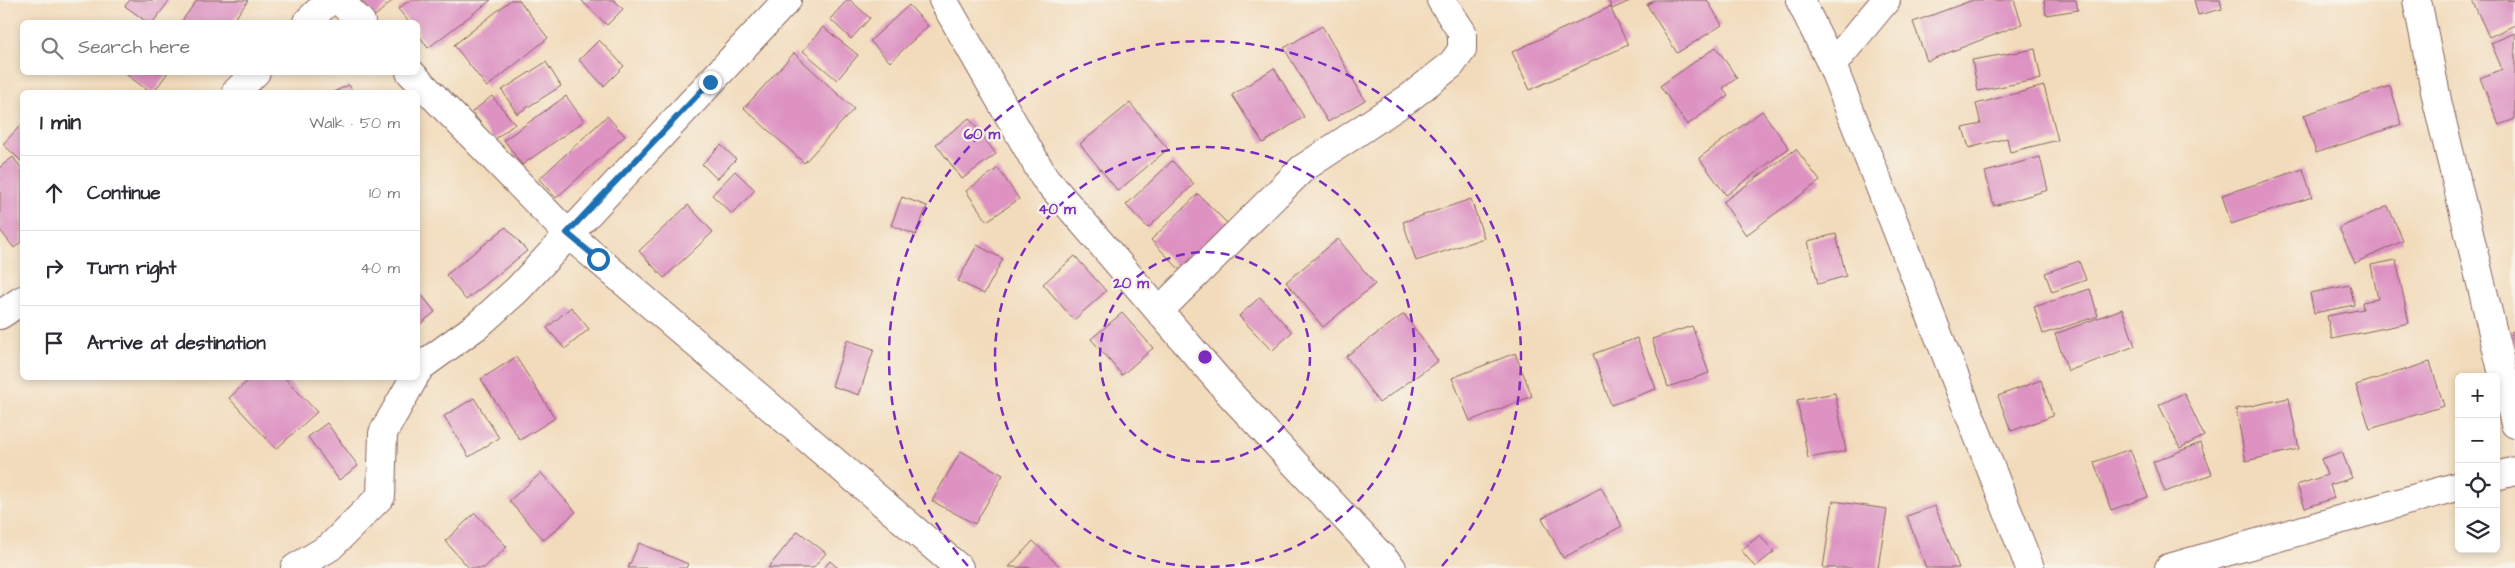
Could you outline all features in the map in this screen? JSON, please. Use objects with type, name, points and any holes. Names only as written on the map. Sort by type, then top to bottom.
[{"type":"street","points":[[309,20],[330,0]]},
{"type":"street","points":[[339,0],[359,20]]},
{"type":"street","points":[[420,366],[478,325],[517,290],[567,233],[787,0]]},
{"type":"street","points":[[943,0],[1044,177],[1231,395],[1392,568]]},
{"type":"street","points":[[1159,311],[1302,169],[1409,98],[1451,66],[1462,50],[1462,32],[1441,0]]},
{"type":"street","points":[[1800,0],[1832,65],[2030,568]]},
{"type":"street","points":[[1832,65],[1886,0]]},
{"type":"street","points":[[2417,0],[2438,105],[2515,424]]},
{"type":"street","points":[[238,90],[253,75]]},
{"type":"street","points":[[413,75],[567,233],[959,568]]},
{"type":"street","points":[[0,315],[20,301]]},
{"type":"street","points":[[295,568],[330,547],[381,496],[383,433],[413,380]]},
{"type":"street","points":[[2500,475],[2515,471]]},
{"type":"street","points":[[2169,568],[2455,487]]},
{"type":"building","points":[[130,0],[170,0],[155,20],[144,20],[125,6]]},
{"type":"building","points":[[197,0],[248,1],[234,20],[182,20]]},
{"type":"building","points":[[361,0],[393,0],[375,16]]},
{"type":"building","points":[[410,0],[491,0],[428,48],[420,37],[420,20],[407,20],[398,9]]},
{"type":"building","points":[[511,0],[519,0],[548,38],[487,87],[454,45]]},
{"type":"building","points":[[581,0],[614,0],[623,9],[607,25]]},
{"type":"building","points":[[847,0],[850,0],[870,18],[851,39],[830,19]]},
{"type":"building","points":[[1608,0],[1632,0],[1612,9]]},
{"type":"building","points":[[1654,0],[1707,0],[1722,25],[1677,53],[1647,5]]},
{"type":"building","points":[[1973,0],[2014,0],[2022,24],[1927,61],[1913,22]]},
{"type":"building","points":[[2044,0],[2076,0],[2078,10],[2046,15]]},
{"type":"building","points":[[2194,0],[2220,0],[2222,9],[2198,15]]},
{"type":"building","points":[[2472,0],[2515,0],[2515,25],[2489,37]]},
{"type":"building","points":[[909,5],[928,26],[890,62],[870,41]]},
{"type":"building","points":[[1610,7],[1628,45],[1530,90],[1512,52]]},
{"type":"building","points":[[1322,26],[1365,100],[1328,122],[1284,48]]},
{"type":"building","points":[[823,27],[858,55],[837,80],[803,51]]},
{"type":"building","points":[[2515,33],[2515,119],[2499,125],[2480,78],[2502,69],[2491,43]]},
{"type":"building","points":[[599,40],[624,66],[604,86],[579,60]]},
{"type":"building","points":[[1716,47],[1737,78],[1723,88],[1728,96],[1687,125],[1660,86]]},
{"type":"building","points":[[2035,49],[2041,79],[1978,91],[1972,60]]},
{"type":"building","points":[[794,53],[854,109],[804,163],[744,108]]},
{"type":"building","points":[[546,62],[561,86],[517,114],[502,90]]},
{"type":"building","points":[[1274,68],[1304,117],[1263,143],[1232,95]]},
{"type":"building","points":[[127,75],[166,75],[155,90],[147,90]]},
{"type":"building","points":[[349,85],[352,90],[338,90]]},
{"type":"building","points":[[2044,86],[2058,140],[2010,152],[2007,138],[1969,148],[1963,128],[1981,124],[1976,104]]},
{"type":"building","points":[[2390,86],[2402,124],[2316,153],[2304,115]]},
{"type":"building","points":[[492,96],[515,124],[494,140],[472,112]]},
{"type":"building","points":[[566,96],[584,121],[522,165],[504,140]]},
{"type":"building","points":[[1130,103],[1168,149],[1118,191],[1080,144]]},
{"type":"building","points":[[1762,111],[1789,148],[1726,195],[1699,158]]},
{"type":"building","points":[[607,116],[625,136],[556,198],[539,179]]},
{"type":"building","points":[[969,118],[996,154],[962,179],[936,144]]},
{"type":"building","points":[[20,126],[20,160],[3,144]]},
{"type":"building","points":[[721,145],[736,159],[717,179],[702,164]]},
{"type":"building","points":[[1796,149],[1820,181],[1746,235],[1723,202]]},
{"type":"building","points":[[13,157],[20,166],[20,243],[14,248],[0,230],[0,167]]},
{"type":"building","points":[[2040,157],[2048,190],[1994,206],[1985,172]]},
{"type":"building","points":[[1172,161],[1194,184],[1148,228],[1126,205]]},
{"type":"building","points":[[998,168],[1019,199],[987,221],[966,191]]},
{"type":"building","points":[[2303,169],[2312,197],[2231,224],[2222,195]]},
{"type":"building","points":[[735,171],[755,190],[732,214],[712,195]]},
{"type":"building","points":[[1198,194],[1228,224],[1181,271],[1151,240]]},
{"type":"building","points":[[902,197],[927,206],[916,235],[891,225]]},
{"type":"building","points":[[1471,199],[1484,238],[1416,261],[1403,222]]},
{"type":"building","points":[[688,205],[713,232],[664,278],[639,251]]},
{"type":"building","points":[[2388,206],[2403,241],[2355,263],[2339,228]]},
{"type":"building","points":[[506,227],[527,251],[466,300],[446,275]]},
{"type":"building","points":[[1836,234],[1846,276],[1818,284],[1808,241]]},
{"type":"building","points":[[1338,239],[1375,284],[1323,327],[1286,282]]},
{"type":"building","points":[[977,245],[1003,259],[984,294],[958,281]]},
{"type":"building","points":[[1075,256],[1106,291],[1074,320],[1043,284]]},
{"type":"building","points":[[2396,260],[2409,323],[2332,339],[2327,316],[2363,309],[2362,302],[2378,299],[2371,265]]},
{"type":"building","points":[[2079,261],[2086,280],[2052,292],[2045,273]]},
{"type":"building","points":[[2350,285],[2354,305],[2314,313],[2310,293]]},
{"type":"building","points":[[2090,289],[2098,316],[2043,334],[2034,307]]},
{"type":"building","points":[[420,293],[435,312],[420,324]]},
{"type":"building","points":[[1260,297],[1292,332],[1272,351],[1239,316]]},
{"type":"building","points":[[571,307],[589,329],[565,349],[547,328]]},
{"type":"building","points":[[2122,309],[2135,346],[2068,371],[2055,334]]},
{"type":"building","points":[[1122,313],[1153,348],[1122,375],[1091,339]]},
{"type":"building","points":[[1404,314],[1438,361],[1379,403],[1346,356]]},
{"type":"building","points":[[1692,326],[1709,373],[1668,387],[1652,339]]},
{"type":"building","points":[[2515,331],[2515,348],[2514,348],[2511,332]]},
{"type":"building","points":[[1637,338],[1656,389],[1611,405],[1593,354]]},
{"type":"building","points":[[847,340],[874,349],[859,395],[832,386]]},
{"type":"building","points":[[1515,353],[1532,396],[1470,421],[1452,378]]},
{"type":"building","points":[[516,357],[555,418],[520,440],[481,379]]},
{"type":"building","points":[[2430,362],[2444,406],[2370,429],[2356,385]]},
{"type":"building","points":[[249,380],[287,380],[317,412],[276,449],[229,398]]},
{"type":"building","points":[[2041,380],[2053,416],[2011,431],[1998,396]]},
{"type":"building","points":[[1835,393],[1846,451],[1808,458],[1797,400]]},
{"type":"building","points":[[2184,393],[2204,436],[2180,448],[2159,405]]},
{"type":"building","points":[[474,398],[499,438],[469,457],[444,416]]},
{"type":"building","points":[[2289,398],[2299,449],[2246,461],[2236,409]]},
{"type":"building","points":[[327,423],[358,466],[339,480],[308,437]]},
{"type":"building","points":[[2200,443],[2212,474],[2165,492],[2153,462]]},
{"type":"building","points":[[2130,449],[2148,497],[2111,510],[2094,462]]},
{"type":"building","points":[[961,451],[1003,475],[975,524],[932,501]]},
{"type":"building","points":[[2342,452],[2352,478],[2330,485],[2334,498],[2305,508],[2297,485],[2327,475],[2321,459]]},
{"type":"building","points":[[541,473],[576,512],[544,540],[509,501]]},
{"type":"building","points":[[1601,487],[1622,526],[1563,558],[1542,518]]},
{"type":"building","points":[[1833,501],[1887,509],[1878,568],[1823,568]]},
{"type":"building","points":[[1935,506],[1959,568],[1926,568],[1907,516]]},
{"type":"building","points":[[475,513],[507,547],[484,568],[469,568],[445,541]]},
{"type":"building","points":[[798,531],[826,553],[813,568],[768,568]]},
{"type":"building","points":[[1760,535],[1774,552],[1755,567],[1741,550]]},
{"type":"building","points":[[1033,541],[1061,568],[1009,567]]},
{"type":"building","points":[[639,543],[688,564],[686,568],[628,568]]},
{"type":"building","points":[[830,561],[838,568],[824,568]]},
{"type":"route","points":[[598,259],[567,233],[710,82]]}]
